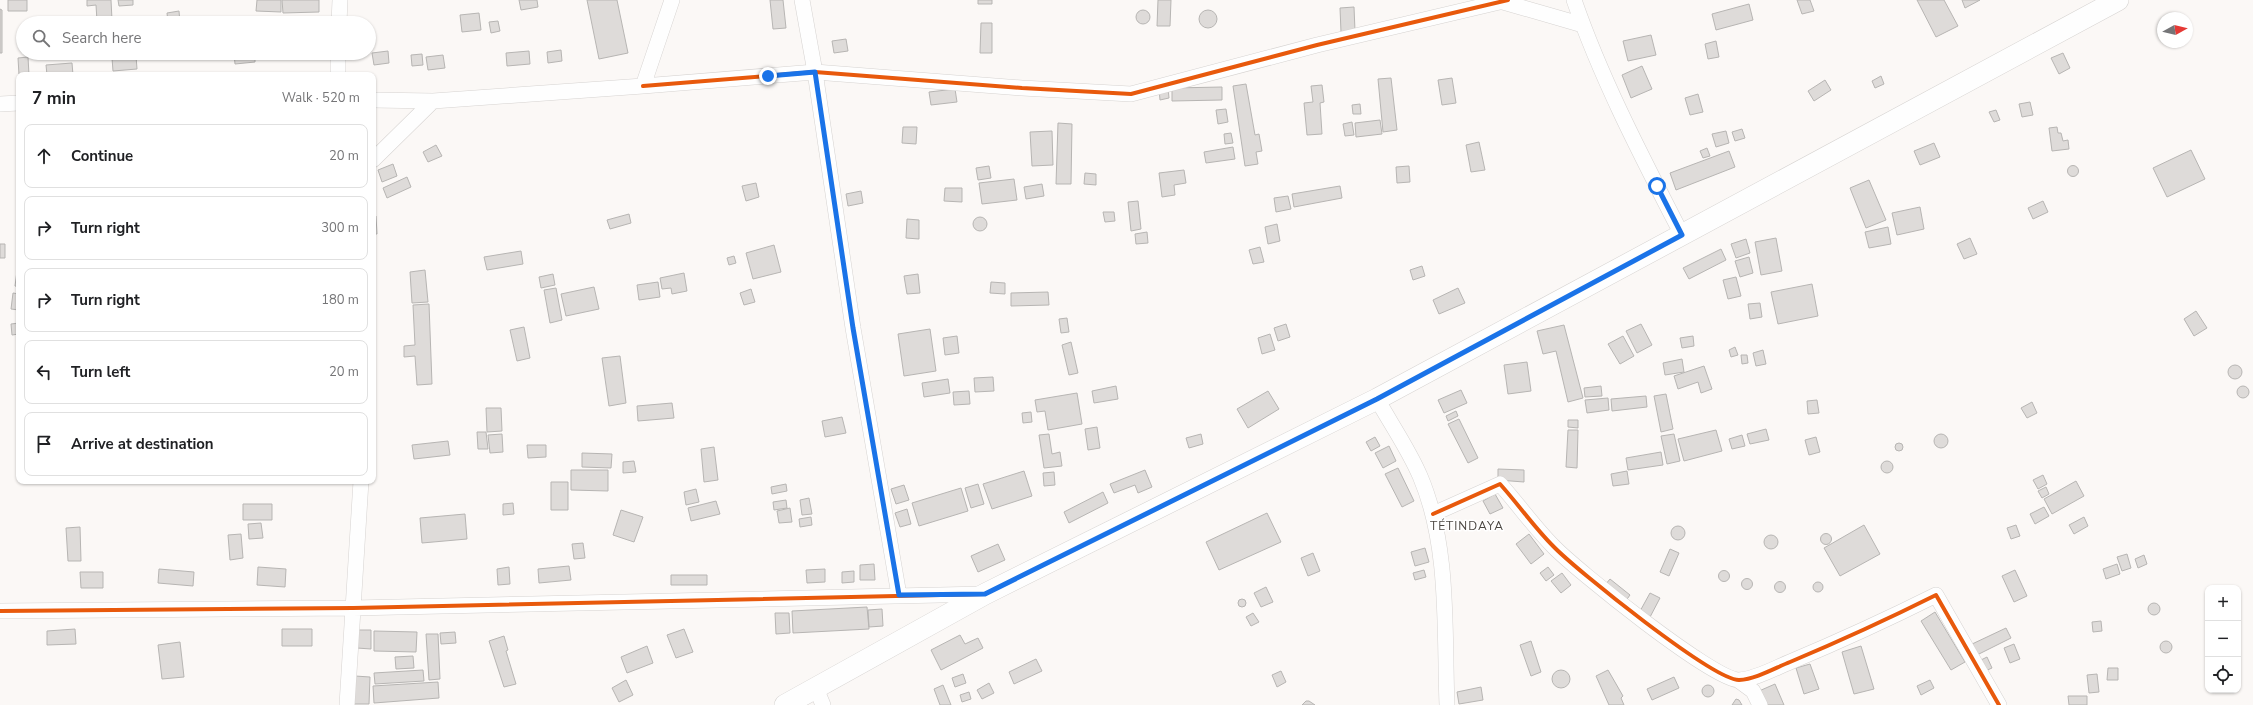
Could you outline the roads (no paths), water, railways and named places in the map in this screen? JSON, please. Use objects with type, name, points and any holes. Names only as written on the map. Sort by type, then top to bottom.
[{"type":"main road","points":[[785,705],[819,696],[985,594],[1377,399],[2118,0]]},
{"type":"street","points":[[339,16],[340,0]]},
{"type":"street","points":[[643,86],[672,0]]},
{"type":"street","points":[[802,0],[815,72],[853,328],[899,595]]},
{"type":"street","points":[[1574,0],[1583,25],[1638,149],[1682,235]]},
{"type":"street","points":[[376,100],[434,100],[643,86],[815,72],[1022,88],[1131,94],[1317,45],[1505,1],[1583,25]]},
{"type":"street","points":[[338,60],[338,72]]},
{"type":"street","points":[[376,157],[434,100]]},
{"type":"street","points":[[0,104],[16,103]]},
{"type":"street","points":[[1377,399],[1420,476],[1434,514],[1441,556],[1447,705]]},
{"type":"street","points":[[347,705],[361,484]]},
{"type":"street","points":[[1434,514],[1500,484],[1552,546],[1584,575],[1657,631],[1718,672],[1738,680],[1753,691],[1760,705]]},
{"type":"street","points":[[0,611],[353,608],[985,594]]},
{"type":"street","points":[[1738,680],[1756,676],[1855,634],[1936,595],[1998,705]]},
{"type":"district","name":"TÉTINDAYA","points":[[1467,526]]}]
